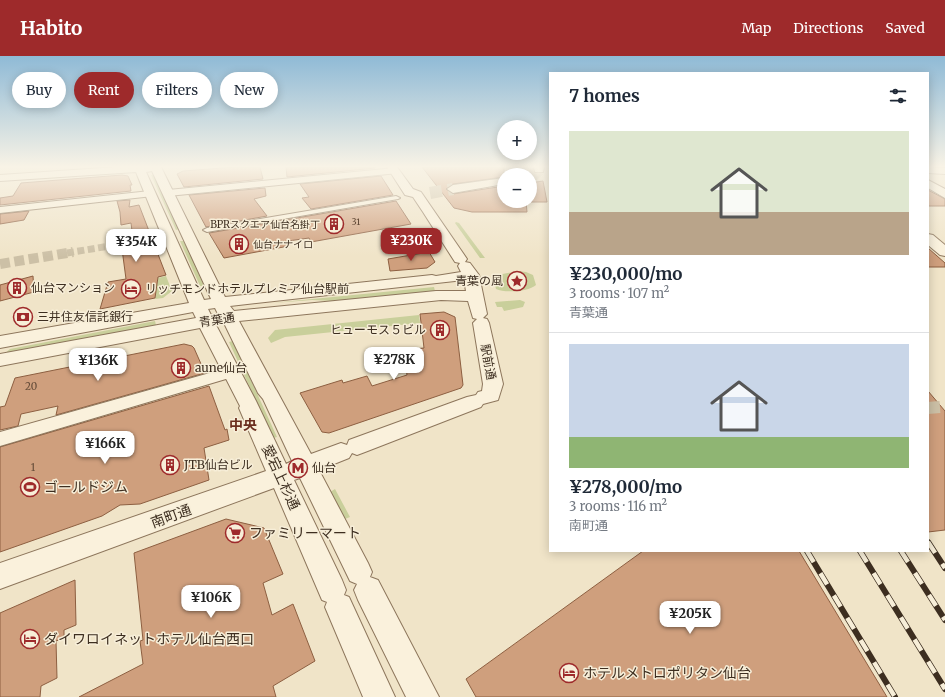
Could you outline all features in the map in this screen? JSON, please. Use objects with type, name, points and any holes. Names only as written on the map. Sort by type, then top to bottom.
[{"type":"street","points":[[0,210],[123,197]]},
{"type":"street","name":"愛宕上杉通","points":[[151,197],[202,314],[281,475],[379,697]]},
{"type":"street","name":"愛宕上杉通","points":[[170,197],[225,310],[423,697]]},
{"type":"street","name":"駅前通","points":[[418,197],[465,267],[475,296],[493,384],[491,395],[480,400]]},
{"type":"street","points":[[207,230],[396,198]]},
{"type":"street","points":[[929,239],[945,252]]},
{"type":"street","name":"青葉通","points":[[0,342],[437,279],[465,267]]},
{"type":"street","name":"青葉通","points":[[225,310],[269,312],[441,296],[475,296]]},
{"type":"street","name":"青葉通","points":[[0,360],[202,314]]},
{"type":"street","points":[[0,439],[231,372]]},
{"type":"street","name":"南町通","points":[[0,576],[281,475],[480,400]]},
{"type":"green space","points":[[161,197],[164,197],[179,229],[176,230]]},
{"type":"green space","points":[[455,223],[459,223],[485,258],[480,258]]},
{"type":"green space","points":[[180,241],[184,241],[204,286],[200,286]]},
{"type":"green space","points":[[518,271],[533,275],[536,285],[528,289],[516,291],[496,289],[493,276]]},
{"type":"green space","points":[[166,276],[172,291],[163,298],[155,299],[158,278]]},
{"type":"green space","points":[[434,287],[435,291],[334,301],[312,300],[272,303]]},
{"type":"green space","points":[[520,300],[525,302],[523,307],[504,311],[502,307],[497,307],[495,302]]},
{"type":"green space","points":[[419,315],[420,323],[285,337],[271,343],[268,338],[275,330]]},
{"type":"green space","points":[[155,321],[156,325],[4,354],[10,349]]},
{"type":"green space","points":[[233,341],[277,437],[273,438],[229,342]]},
{"type":"green space","points":[[335,489],[350,517],[345,519],[330,492]]},
{"type":"building","points":[[7,197],[76,197],[0,205],[0,198]]},
{"type":"building","points":[[190,197],[262,197],[254,199],[267,216],[206,227]]},
{"type":"building","points":[[382,197],[311,209],[302,198]]},
{"type":"building","points":[[445,197],[497,197],[497,208],[527,208],[527,212],[472,212],[454,208]]},
{"type":"building","points":[[537,197],[546,197],[547,202],[537,202]]},
{"type":"building","points":[[929,197],[941,197],[945,199],[945,206],[929,206]]},
{"type":"building","points":[[130,200],[129,207],[139,205],[166,275],[158,277],[155,298],[100,309],[108,282],[126,279],[122,249],[134,247],[131,223],[121,225],[117,201]]},
{"type":"building","points":[[396,201],[411,224],[311,242],[309,238],[288,241],[289,246],[224,258],[209,233]]},
{"type":"building","points":[[29,211],[24,220],[0,224],[0,214]]},
{"type":"building","points":[[929,249],[945,263],[945,267],[929,267]]},
{"type":"building","points":[[429,252],[435,262],[427,268],[390,271],[388,259]]},
{"type":"building","name":"仙台マンション","points":[[33,276],[34,292],[0,301],[0,285]]},
{"type":"building","points":[[444,312],[455,317],[463,385],[461,388],[329,433],[322,432],[300,393],[342,380],[343,383],[367,376],[372,386],[407,375],[404,350],[424,348],[420,314]]},
{"type":"building","points":[[184,344],[194,348],[205,373],[56,415],[58,406],[21,414],[18,426],[0,430],[0,407],[5,406],[15,378]]},
{"type":"building","points":[[209,386],[225,430],[227,429],[229,440],[204,448],[209,480],[140,504],[120,505],[102,516],[0,552],[0,447]]},
{"type":"building","points":[[929,392],[945,411],[945,530],[929,532]]},
{"type":"building","points":[[226,519],[264,528],[283,574],[263,583],[272,615],[293,604],[315,661],[273,686],[276,697],[79,697],[143,664],[140,641],[143,640],[134,553]]},
{"type":"building","points":[[642,552],[800,552],[887,697],[476,697],[466,679]]},
{"type":"building","name":"ダイワロイネットホテル仙台西口","points":[[75,580],[76,625],[64,630],[64,638],[56,641],[57,678],[41,686],[40,697],[0,697],[0,613]]},
{"type":"tunnel","points":[[67,253],[152,239]]},
{"type":"tunnel","points":[[0,264],[73,252]]},
{"type":"tunnel","points":[[929,408],[941,407]]},
{"type":"railway","points":[[929,544],[945,568]]},
{"type":"railway","points":[[808,552],[895,697]]},
{"type":"railway","points":[[861,552],[945,689]]},
{"type":"railway","points":[[902,552],[945,620]]},
{"type":"place","name":"BPRスクエア仙台名掛丁","points":[[334,224]]},
{"type":"place","name":"仙台ナナイロ","points":[[239,244]]},
{"type":"place","name":"青葉の風","points":[[517,281]]},
{"type":"place","name":"仙台マンション","points":[[17,288]]},
{"type":"place","name":"リッチモンドホテルプレミア仙台駅前","points":[[131,289]]},
{"type":"place","name":"三井住友信託銀行","points":[[23,317]]},
{"type":"place","name":"ヒューモス５ビル","points":[[440,330]]},
{"type":"place","name":"aune仙台","points":[[181,368]]},
{"type":"place","name":"JTB仙台ビル","points":[[170,465]]},
{"type":"place","name":"仙台","points":[[298,468]]},
{"type":"place","name":"ゴールドジム","points":[[30,487]]},
{"type":"place","name":"ファミリーマート","points":[[235,533]]},
{"type":"place","name":"ダイワロイネットホテル仙台西口","points":[[30,639]]},
{"type":"place","name":"ホテルメトロポリタン仙台","points":[[569,673]]},
{"type":"district","name":"中央","points":[[243,425]]}]
